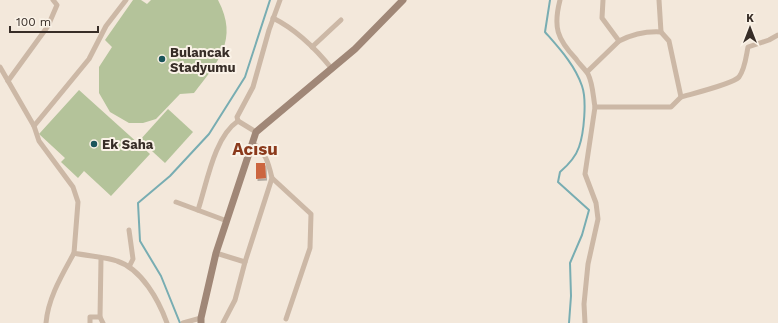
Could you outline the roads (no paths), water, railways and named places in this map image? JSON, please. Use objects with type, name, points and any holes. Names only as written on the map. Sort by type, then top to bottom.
[{"type":"street","points":[[8,81],[48,26],[57,5],[53,0]]},
{"type":"street","points":[[34,126],[88,59],[106,26],[126,0]]},
{"type":"street","points":[[198,210],[221,140],[230,126],[238,121],[240,111],[253,87],[273,18],[280,0]]},
{"type":"street","points":[[184,323],[201,321],[216,253],[256,132],[355,49],[402,0]]},
{"type":"street","points":[[560,0],[555,17],[558,34],[566,49],[587,72],[592,83],[595,108],[585,174],[596,203],[598,219],[588,264],[584,304],[585,323]]},
{"type":"street","points":[[604,0],[602,18],[619,41]]},
{"type":"street","points":[[659,0],[661,32],[669,41],[681,97]]},
{"type":"street","points":[[273,18],[288,25],[312,47],[332,69]]},
{"type":"street","points":[[312,47],[341,20]]},
{"type":"street","points":[[587,72],[619,41],[636,33],[648,31],[661,32]]},
{"type":"street","points":[[595,108],[671,108],[681,97],[706,90],[738,78],[742,70],[748,47],[769,40],[778,35]]},
{"type":"street","points":[[0,67],[34,126],[39,141],[73,187],[78,202],[74,253],[59,278],[47,315],[46,323]]},
{"type":"street","points":[[238,121],[256,132]]},
{"type":"street","points":[[223,323],[235,300],[245,262],[272,178],[264,152],[253,143]]},
{"type":"street","points":[[272,178],[311,214],[310,248],[286,319]]},
{"type":"street","points":[[176,202],[227,221]]},
{"type":"street","points":[[129,230],[132,259],[129,267]]},
{"type":"street","points":[[74,253],[117,261],[129,267],[139,276],[158,303],[167,323]]},
{"type":"street","points":[[216,253],[245,262]]},
{"type":"street","points":[[101,259],[100,317],[103,323]]},
{"type":"street","points":[[90,323],[90,317],[100,317]]},
{"type":"waterway","points":[[180,323],[161,276],[140,241],[138,203],[170,176],[209,134],[245,77],[270,0]]},
{"type":"waterway","points":[[550,0],[545,32],[566,57],[579,78],[584,92],[585,108],[579,147],[571,161],[560,172],[558,182],[589,210],[582,235],[570,263],[571,296],[569,323]]},
{"type":"place","name":"Bulancak Stadyumu","points":[[162,59]]},
{"type":"place","name":"Ek Saha","points":[[94,144]]},
{"type":"district","name":"Acısu","points":[[255,149]]}]
